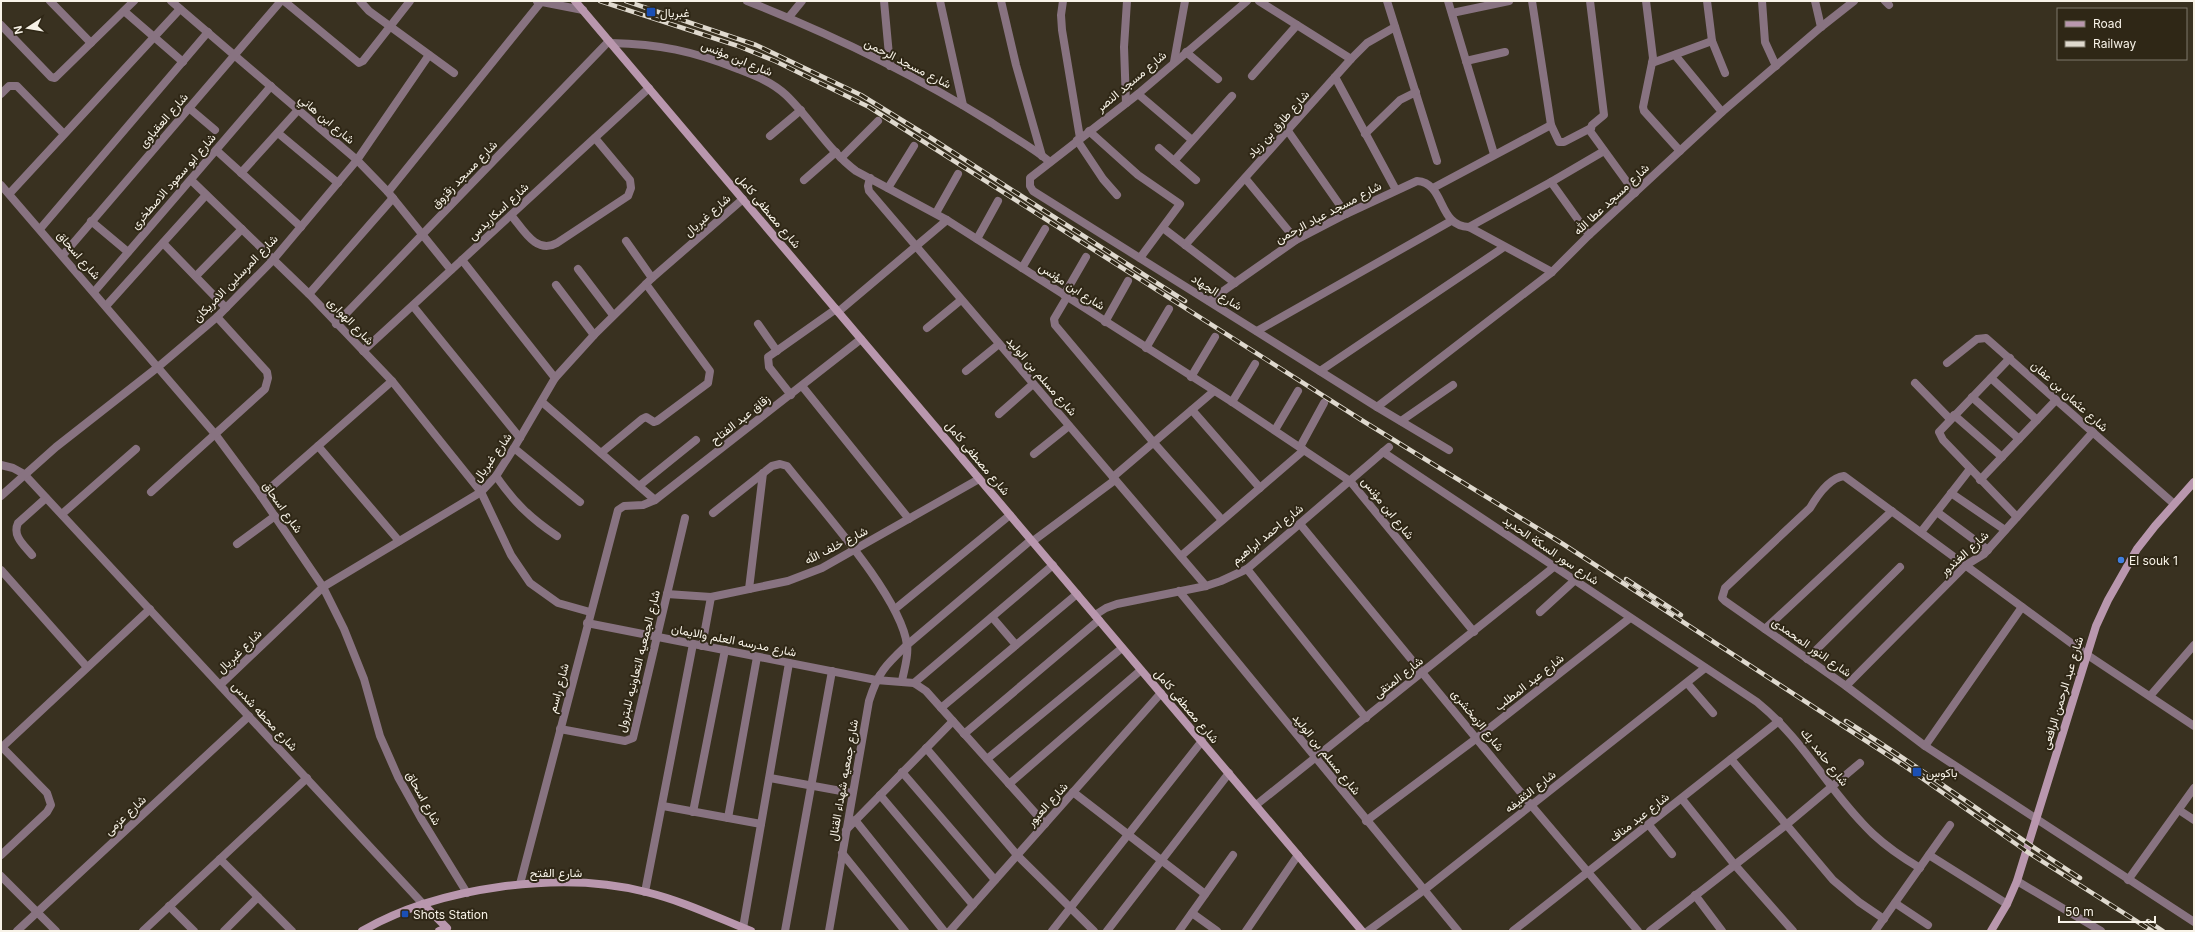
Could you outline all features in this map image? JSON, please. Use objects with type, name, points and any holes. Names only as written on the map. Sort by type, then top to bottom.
[{"type":"main road","name":"شارع مصطفى كامل","points":[[575,1],[1362,931]]},
{"type":"main road","name":"شارع عبد الرحمن الرافعى","points":[[1991,931],[2007,904],[2017,881],[2086,654],[2099,620],[2122,574],[2154,526],[2194,482]]},
{"type":"main road","name":"شارع الفتح","points":[[362,931],[424,904],[467,893],[520,884],[564,882],[608,886],[645,892],[692,906],[747,929]]},
{"type":"main road","points":[[424,904],[449,930]]},
{"type":"main road","points":[[439,931],[449,930]]},
{"type":"street","points":[[50,1],[91,43]]},
{"type":"street","points":[[1,25],[51,77],[58,76],[134,1]]},
{"type":"street","name":"شارع ابن هاني","points":[[171,1],[357,160],[391,195],[424,234],[451,270]]},
{"type":"street","points":[[282,1],[357,63],[363,61],[410,1]]},
{"type":"street","name":"شارع العقباوى","points":[[63,255],[282,1]]},
{"type":"street","points":[[360,1],[368,11],[454,73]]},
{"type":"street","points":[[309,294],[391,195],[539,1],[583,10]]},
{"type":"street","name":"شارع مسجد الرحمن","points":[[747,1],[789,17],[890,66],[963,105],[1050,162]]},
{"type":"street","points":[[789,17],[802,1]]},
{"type":"street","points":[[884,1],[890,66]]},
{"type":"street","points":[[940,1],[963,105]]},
{"type":"street","points":[[1001,1],[1016,65],[1042,156]]},
{"type":"street","points":[[1063,1],[1061,14],[1062,30],[1078,139],[1104,180],[1117,195]]},
{"type":"street","points":[[1126,103],[1124,47],[1127,1]]},
{"type":"street","points":[[1174,62],[1185,1]]},
{"type":"street","name":"شارع مسجد النصر","points":[[1030,178],[1078,139],[1138,94],[1247,1]]},
{"type":"street","points":[[1259,1],[1351,59]]},
{"type":"street","points":[[1387,1],[1437,162]]},
{"type":"street","points":[[1448,1],[1494,154]]},
{"type":"street","points":[[1452,13],[1509,1]]},
{"type":"street","points":[[1532,1],[1551,125],[1556,139],[1559,142],[1564,142],[1591,128],[1604,115],[1590,1]]},
{"type":"street","points":[[1646,1],[1652,63],[1644,103],[1644,111],[1680,151]]},
{"type":"street","points":[[1707,1],[1712,41],[1725,73]]},
{"type":"street","points":[[1762,1],[1765,42],[1776,66]]},
{"type":"street","points":[[1815,1],[1821,27]]},
{"type":"street","name":"شارع مسجد عطا الله","points":[[1377,407],[1552,272],[1589,235],[1722,112],[1821,27],[1854,1]]},
{"type":"street","points":[[10,193],[180,8]]},
{"type":"street","points":[[124,11],[183,62]]},
{"type":"street","points":[[1252,76],[1297,25]]},
{"type":"street","name":"شارع طارق بن زياد","points":[[1185,245],[1366,43],[1395,27]]},
{"type":"street","points":[[40,229],[208,32]]},
{"type":"street","points":[[1652,63],[1712,41]]},
{"type":"street","name":"شارع ابن مؤنس","points":[[610,42],[683,50],[764,79],[785,94],[801,110],[839,155],[856,171],[947,220],[1232,402],[1350,481],[1474,632]]},
{"type":"street","name":"شارع مسجد زقزوق","points":[[336,324],[610,42]]},
{"type":"street","points":[[1186,52],[1218,79]]},
{"type":"street","points":[[1466,61],[1505,52]]},
{"type":"street","name":"شارع المرسلين الامريكان","points":[[1,496],[56,447],[158,367],[218,317],[273,260],[357,160],[429,55]]},
{"type":"street","points":[[1675,55],[1722,112]]},
{"type":"street","points":[[1335,77],[1396,190]]},
{"type":"street","points":[[1,94],[9,86],[17,86],[64,134]]},
{"type":"street","name":"شارع ابو سعود الاصطخرى","points":[[94,292],[271,86]]},
{"type":"street","name":"شارع اسكاريدس","points":[[363,351],[649,88]]},
{"type":"street","points":[[1365,134],[1400,100],[1416,92]]},
{"type":"street","points":[[1138,94],[1192,140]]},
{"type":"street","points":[[1174,161],[1232,96]]},
{"type":"street","points":[[189,108],[214,130]]},
{"type":"street","points":[[241,173],[298,110]]},
{"type":"street","points":[[770,136],[801,110]]},
{"type":"street","points":[[804,180],[839,155],[878,121]]},
{"type":"street","points":[[1551,125],[1494,154],[1433,188],[1451,221],[1457,225],[1469,227],[1552,272]]},
{"type":"street","points":[[1591,128],[1591,134],[1635,193]]},
{"type":"street","points":[[1089,131],[1138,175],[1180,204],[1140,258]]},
{"type":"street","points":[[1288,131],[1346,214]]},
{"type":"street","points":[[278,133],[338,183]]},
{"type":"street","points":[[511,215],[532,241],[542,247],[547,247],[557,244],[628,196],[631,188],[630,180],[595,138]]},
{"type":"street","points":[[888,188],[914,146]]},
{"type":"street","points":[[1159,148],[1196,180]]},
{"type":"street","points":[[216,150],[301,227]]},
{"type":"street","points":[[1469,227],[1604,151]]},
{"type":"street","points":[[936,214],[958,174]]},
{"type":"street","name":"شارع مسلم بن الوليد","points":[[870,178],[868,186],[869,191],[1206,586]]},
{"type":"street","name":"شارع الجهاد","points":[[1030,178],[1030,186],[1033,191],[1377,407],[1449,450]]},
{"type":"street","points":[[1244,178],[1296,240]]},
{"type":"street","name":"شارع الهوارى","points":[[191,180],[309,294],[392,381],[481,492],[511,555],[530,583],[558,603],[590,612]]},
{"type":"street","name":"شارع مسجد عباد الرحمن","points":[[1209,302],[1296,240],[1346,214],[1396,190],[1418,182],[1425,182],[1433,188]]},
{"type":"street","points":[[1551,182],[1589,235]]},
{"type":"street","name":"شارع اسحاق","points":[[1,185],[10,193],[215,434],[261,496],[323,587],[344,629],[364,679],[380,736],[398,777],[422,820],[467,893]]},
{"type":"street","points":[[106,306],[206,195]]},
{"type":"street","name":"شارع غبريال","points":[[220,685],[323,587],[481,492],[496,476],[542,402],[555,378],[613,315],[652,278],[743,199]]},
{"type":"street","points":[[977,239],[998,201]]},
{"type":"street","points":[[791,395],[767,365],[768,357],[837,311],[947,220]]},
{"type":"street","points":[[92,221],[128,252]]},
{"type":"street","points":[[1257,331],[1451,221]]},
{"type":"street","points":[[1163,228],[1235,283]]},
{"type":"street","points":[[196,276],[242,229]]},
{"type":"street","points":[[1022,268],[1045,229]]},
{"type":"street","points":[[626,242],[652,278]]},
{"type":"street","points":[[163,243],[226,308]]},
{"type":"street","points":[[1320,371],[1504,247]]},
{"type":"street","points":[[1086,256],[1054,319],[1055,325],[1154,443],[1222,520]]},
{"type":"street","points":[[462,260],[555,378]]},
{"type":"street","points":[[578,269],[613,315]]},
{"type":"street","points":[[1105,322],[1128,281]]},
{"type":"street","points":[[556,284],[594,335]]},
{"type":"street","points":[[601,453],[642,419],[646,418],[657,421],[708,383],[710,371],[646,284]]},
{"type":"street","points":[[926,328],[961,300]]},
{"type":"street","points":[[412,306],[520,438]]},
{"type":"street","points":[[1146,348],[1169,309]]},
{"type":"street","points":[[151,492],[265,389],[268,378],[267,372],[218,317]]},
{"type":"street","points":[[758,324],[777,351]]},
{"type":"street","points":[[1191,377],[1215,337]]},
{"type":"street","name":"شارع عثمان بن عفان","points":[[1947,363],[1977,339],[1986,338],[2174,503]]},
{"type":"street","name":"زقاق عبد الفتاح","points":[[628,505],[643,505],[655,500],[862,339]]},
{"type":"street","points":[[966,371],[999,344]]},
{"type":"street","points":[[2010,358],[1942,427],[1940,436],[1980,480],[2017,517]]},
{"type":"street","points":[[1232,402],[1254,364]]},
{"type":"street","points":[[1991,378],[2037,420]]},
{"type":"street","points":[[261,496],[392,381]]},
{"type":"street","points":[[1915,383],[1952,417],[2002,457]]},
{"type":"street","points":[[999,414],[1033,384]]},
{"type":"street","points":[[1401,421],[1453,385]]},
{"type":"street","points":[[802,386],[909,519]]},
{"type":"street","name":"شارع جمعيه شهداء القنال","points":[[829,931],[868,700],[876,680],[888,663],[907,645],[1032,541],[1114,478],[1214,391]]},
{"type":"street","points":[[1275,430],[1298,391]]},
{"type":"street","points":[[1972,397],[2019,440]]},
{"type":"street","points":[[1980,480],[2056,400]]},
{"type":"street","points":[[542,402],[655,500]]},
{"type":"street","points":[[1180,556],[1260,488],[1302,448],[1324,404]]},
{"type":"street","points":[[1192,410],[1260,488]]},
{"type":"street","points":[[1034,454],[1069,426]]},
{"type":"street","name":"شارع الغندور","points":[[1846,686],[1966,565],[1978,559],[1988,550],[2093,432]]},
{"type":"street","points":[[639,486],[696,440]]},
{"type":"street","points":[[318,446],[399,541]]},
{"type":"street","points":[[514,448],[580,502]]},
{"type":"street","points":[[62,514],[136,450]]},
{"type":"street","name":"شارع احمد ابراهيم","points":[[964,734],[1097,618],[1106,608],[1117,604],[1206,586],[1247,569],[1386,450]]},
{"type":"street","name":"شارع سور السكة الحديد","points":[[1386,450],[1705,668]]},
{"type":"street","name":"شارع محطه شدس","points":[[1,465],[13,468],[24,474],[424,904]]},
{"type":"street","points":[[713,513],[763,473],[776,465],[787,466],[854,550],[895,609],[907,645],[902,681]]},
{"type":"street","points":[[1921,532],[1970,469]]},
{"type":"street","points":[[749,589],[763,473]]},
{"type":"street","points":[[496,476],[512,500],[528,515],[557,536]]},
{"type":"street","name":"شارع النور المحمدى","points":[[1892,511],[1848,478],[1844,476],[1835,479],[1817,496],[1810,508],[1725,588],[1722,598],[1846,686],[1925,746],[2194,922]]},
{"type":"street","name":"شارع خلف الله","points":[[667,594],[711,597],[788,581],[822,568],[979,478]]},
{"type":"street","points":[[1951,494],[2005,530]]},
{"type":"street","points":[[32,555],[19,539],[16,527],[18,523],[46,498]]},
{"type":"street","name":"شارع راسم","points":[[520,884],[616,514],[621,508],[628,505]]},
{"type":"street","points":[[1765,629],[1892,511],[2086,654],[2194,726]]},
{"type":"street","points":[[1937,512],[1988,550]]},
{"type":"street","points":[[895,609],[1010,515]]},
{"type":"street","points":[[237,544],[275,516]]},
{"type":"street","name":"شارع الجمعيه التعاونيه للبترول","points":[[560,729],[625,741],[630,740],[657,637],[685,518]]},
{"type":"street","name":"شارع الزمخشرى","points":[[1300,524],[1531,805],[1638,931]]},
{"type":"street","points":[[1045,824],[926,691],[914,683],[1053,565]]},
{"type":"street","name":"شارع المتقى","points":[[1256,806],[1314,758],[1424,673],[1554,566]]},
{"type":"street","points":[[1807,658],[1900,567]]},
{"type":"street","points":[[1247,569],[1366,718]]},
{"type":"street","points":[[1,570],[87,668]]},
{"type":"street","points":[[1540,612],[1575,580]]},
{"type":"street","name":"شارع مسلم بن الوليد","points":[[1179,591],[1314,758],[1458,931]]},
{"type":"street","points":[[941,708],[1077,594]]},
{"type":"street","points":[[702,646],[711,597]]},
{"type":"street","points":[[1925,746],[2022,607]]},
{"type":"street","points":[[1,855],[47,812],[51,805],[47,793],[1,747],[150,609]]},
{"type":"street","points":[[992,617],[1016,645]]},
{"type":"street","name":"شارع عبد المطلب","points":[[1366,821],[1477,738],[1630,618]]},
{"type":"street","name":"شارع مدرسه العلم والايمان","points":[[587,623],[876,680],[914,683]]},
{"type":"street","points":[[645,892],[663,806],[693,644]]},
{"type":"street","points":[[2150,696],[2194,645]]},
{"type":"street","points":[[987,759],[1122,648]]},
{"type":"street","points":[[693,812],[725,650]]},
{"type":"street","points":[[728,818],[757,656]]},
{"type":"street","points":[[747,929],[761,824],[789,663]]},
{"type":"street","name":"شارع الثقيفه","points":[[1368,931],[1424,890],[1705,668]]},
{"type":"street","name":"شارع حامد بك","points":[[1705,668],[1757,702],[1779,721],[1873,834],[1897,854],[1920,868]]},
{"type":"street","points":[[1009,784],[1141,670]]},
{"type":"street","points":[[785,931],[832,671]]},
{"type":"street","points":[[1687,683],[1713,714]]},
{"type":"street","name":"شارع العبور","points":[[950,931],[1161,693]]},
{"type":"street","name":"شارع عزمى","points":[[17,931],[249,716]]},
{"type":"street","points":[[846,830],[953,721]]},
{"type":"street","name":"شارع عبد مناف","points":[[1513,931],[1779,721]]},
{"type":"street","points":[[1052,931],[1202,741]]},
{"type":"street","points":[[926,748],[1017,855],[1094,931]]},
{"type":"street","points":[[1731,759],[1833,880],[1859,902],[1884,919]]},
{"type":"street","points":[[1650,931],[1734,864],[1786,825],[1860,763]]},
{"type":"street","points":[[902,772],[995,880]]},
{"type":"street","points":[[1107,931],[1229,773]]},
{"type":"street","points":[[143,931],[307,778]]},
{"type":"street","points":[[770,778],[852,793]]},
{"type":"street","points":[[2128,880],[2194,788]]},
{"type":"street","points":[[1073,792],[1205,894]]},
{"type":"street","points":[[880,795],[973,905]]},
{"type":"street","points":[[1682,799],[1734,864],[1793,931]]},
{"type":"street","points":[[663,806],[761,824]]},
{"type":"street","points":[[2179,810],[2194,820]]},
{"type":"street","points":[[856,820],[944,931]]},
{"type":"street","points":[[1649,825],[1672,854]]},
{"type":"street","points":[[1875,931],[1950,825]]},
{"type":"street","points":[[842,854],[905,931]]},
{"type":"street","points":[[1929,854],[2007,904]]},
{"type":"street","points":[[1179,931],[1233,855]]},
{"type":"street","points":[[1246,931],[1298,855]]},
{"type":"street","points":[[220,859],[292,931]]},
{"type":"street","points":[[1,876],[56,931]]},
{"type":"street","points":[[2017,881],[2101,931]]},
{"type":"street","points":[[1695,895],[1722,931]]},
{"type":"street","points":[[224,931],[258,897]]},
{"type":"street","points":[[1896,903],[1928,925]]},
{"type":"street","points":[[169,906],[194,931]]},
{"type":"street","points":[[1192,913],[1217,931]]},
{"type":"railway","points":[[600,1],[738,46],[775,61],[869,107],[1363,421],[1563,544],[1903,765],[2026,851],[2152,931]]},
{"type":"railway","points":[[626,1],[756,45],[861,95],[931,138],[1185,301]]},
{"type":"railway","points":[[1626,579],[1681,615]]},
{"type":"railway","points":[[1846,721],[1905,759],[2080,878]]},
{"type":"railway","points":[[2148,921],[2163,931]]},
{"type":"place","name":"غبريال","points":[[651,12]]},
{"type":"place","name":"El souk 1","points":[[2121,560]]},
{"type":"place","name":"باكوس","points":[[1917,772]]},
{"type":"place","name":"Shots Station","points":[[405,914]]}]
